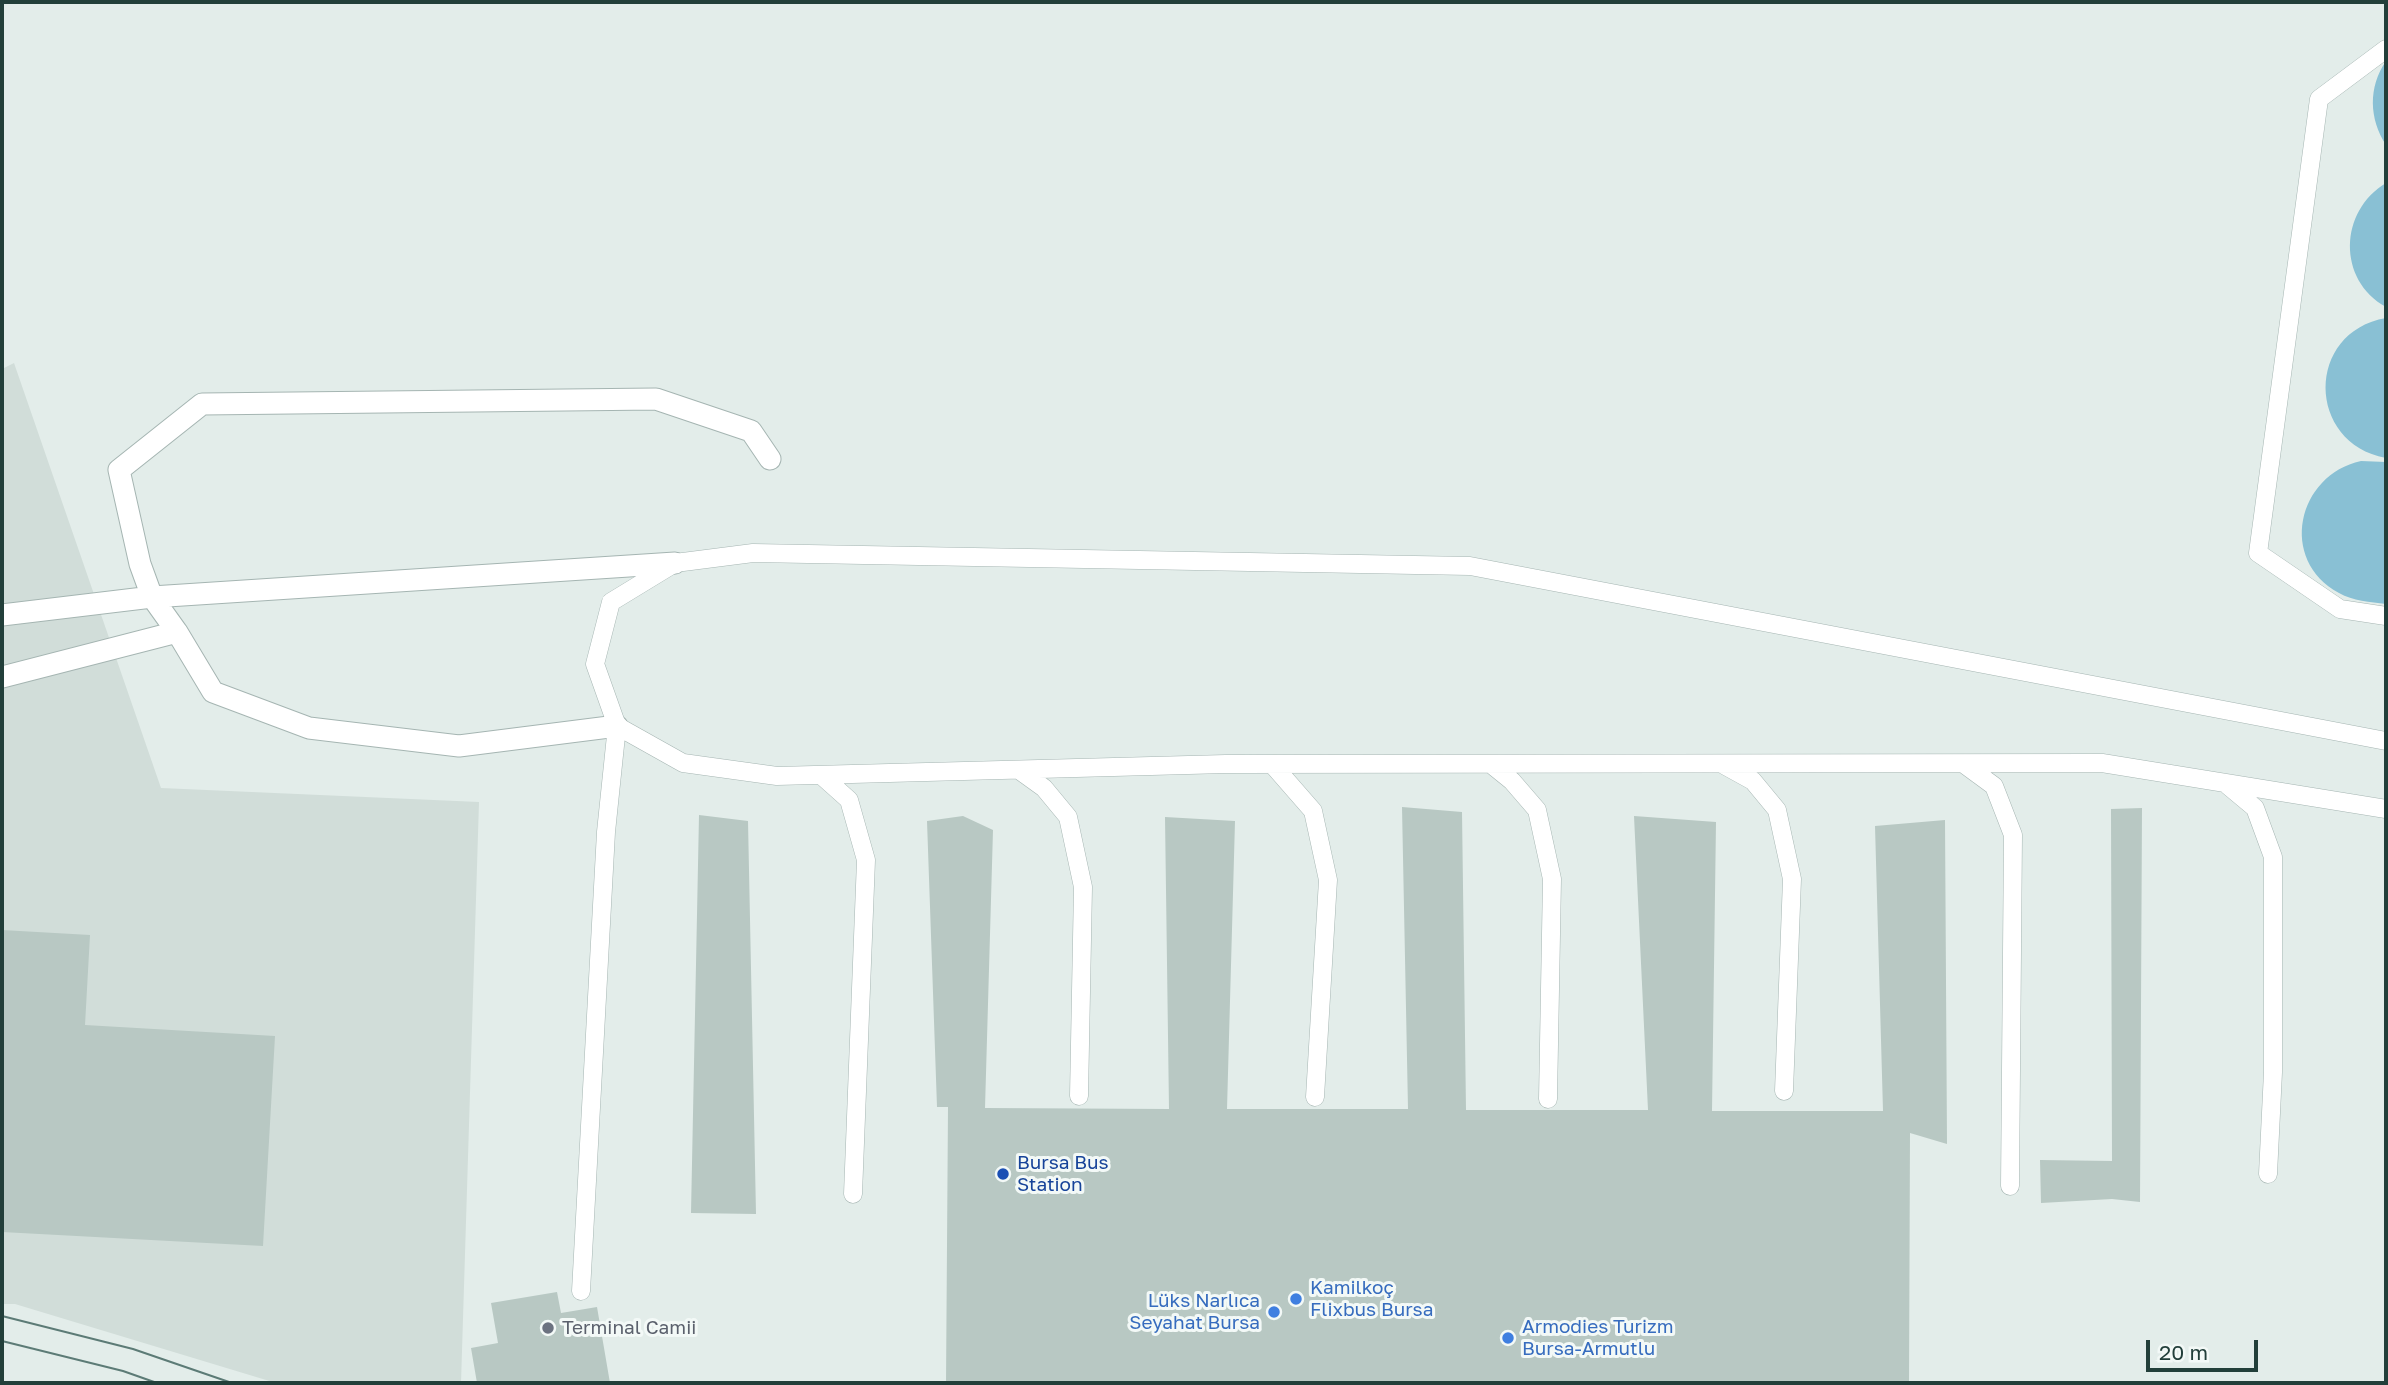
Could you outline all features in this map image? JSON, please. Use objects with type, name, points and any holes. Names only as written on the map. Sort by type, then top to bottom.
[{"type":"street","points":[[617,726],[459,746],[309,728],[214,692],[152,597],[140,564],[119,470],[202,404],[656,399],[751,432],[770,459]]},
{"type":"street","points":[[2,615],[152,597],[675,563]]},
{"type":"street","points":[[2,677],[177,632]]},
{"type":"lane","points":[[2386,49],[2319,99],[2258,553],[2340,609],[2386,617]]},
{"type":"lane","points":[[580,1291],[606,832],[617,726],[595,664],[611,602],[675,563],[753,553],[1469,566],[2386,741]]},
{"type":"lane","points":[[617,726],[683,763],[776,776],[1272,764],[2102,763],[2386,809]]},
{"type":"lane","points":[[1272,764],[1313,811],[1328,880],[1315,1097]]},
{"type":"lane","points":[[1491,764],[1512,781],[1537,810],[1552,879],[1548,1099]]},
{"type":"lane","points":[[1964,764],[1994,786],[2013,835],[2010,1186]]},
{"type":"lane","points":[[1724,765],[1753,781],[1777,810],[1792,879],[1784,1091]]},
{"type":"lane","points":[[1019,770],[1044,788],[1068,817],[1083,887],[1079,1096]]},
{"type":"lane","points":[[821,775],[849,800],[866,860],[853,1194]]},
{"type":"lane","points":[[2225,783],[2255,808],[2273,857],[2273,1072],[2268,1174]]},
{"type":"shaded area","points":[[14,363],[161,788],[479,802],[461,1383],[276,1383],[15,1304],[2,1304],[2,369]]},
{"type":"water","points":[[2386,61],[2386,145],[2376,125],[2373,103],[2376,81]]},
{"type":"water","points":[[2386,183],[2386,307],[2370,295],[2359,280],[2352,263],[2350,245],[2352,227],[2359,210],[2370,195]]},
{"type":"water","points":[[2386,318],[2386,458],[2360,448],[2341,432],[2329,411],[2326,388],[2329,364],[2341,344],[2359,327]]},
{"type":"water","points":[[2361,461],[2386,462],[2386,604],[2362,601],[2339,593],[2320,578],[2308,560],[2302,540],[2303,520],[2310,500],[2322,483],[2339,469]]},
{"type":"building","points":[[1402,807],[1462,812],[1466,1110],[1648,1110],[1634,816],[1716,822],[1712,1111],[1883,1111],[1875,826],[1945,820],[1947,1144],[1910,1133],[1909,1383],[946,1383],[948,1107],[937,1107],[927,821],[963,816],[993,830],[985,1108],[1169,1109],[1165,817],[1235,821],[1227,1109],[1408,1109]]},
{"type":"building","points":[[2142,808],[2140,1202],[2112,1199],[2041,1203],[2040,1160],[2112,1161],[2111,809]]},
{"type":"building","points":[[699,815],[748,821],[756,1214],[691,1213]]},
{"type":"building","points":[[2,930],[90,935],[85,1025],[275,1036],[263,1246],[2,1232]]},
{"type":"building","name":"Terminal Camii","points":[[557,1292],[561,1313],[597,1307],[610,1383],[477,1383],[471,1348],[498,1343],[491,1303]]},
{"type":"tram line","points":[[2,1316],[133,1349],[232,1383]]},
{"type":"tram line","points":[[2,1341],[123,1371],[157,1383]]},
{"type":"place","name":"Bursa Bus Station","points":[[1003,1174]]},
{"type":"place","name":"Kamilkoç Flixbus Bursa","points":[[1296,1299]]},
{"type":"place","name":"Lüks Narlıca Seyahat Bursa","points":[[1274,1312]]},
{"type":"place","name":"Terminal Camii","points":[[548,1328]]},
{"type":"place","name":"Armodies Turizm Bursa-Armutlu","points":[[1508,1338]]}]
